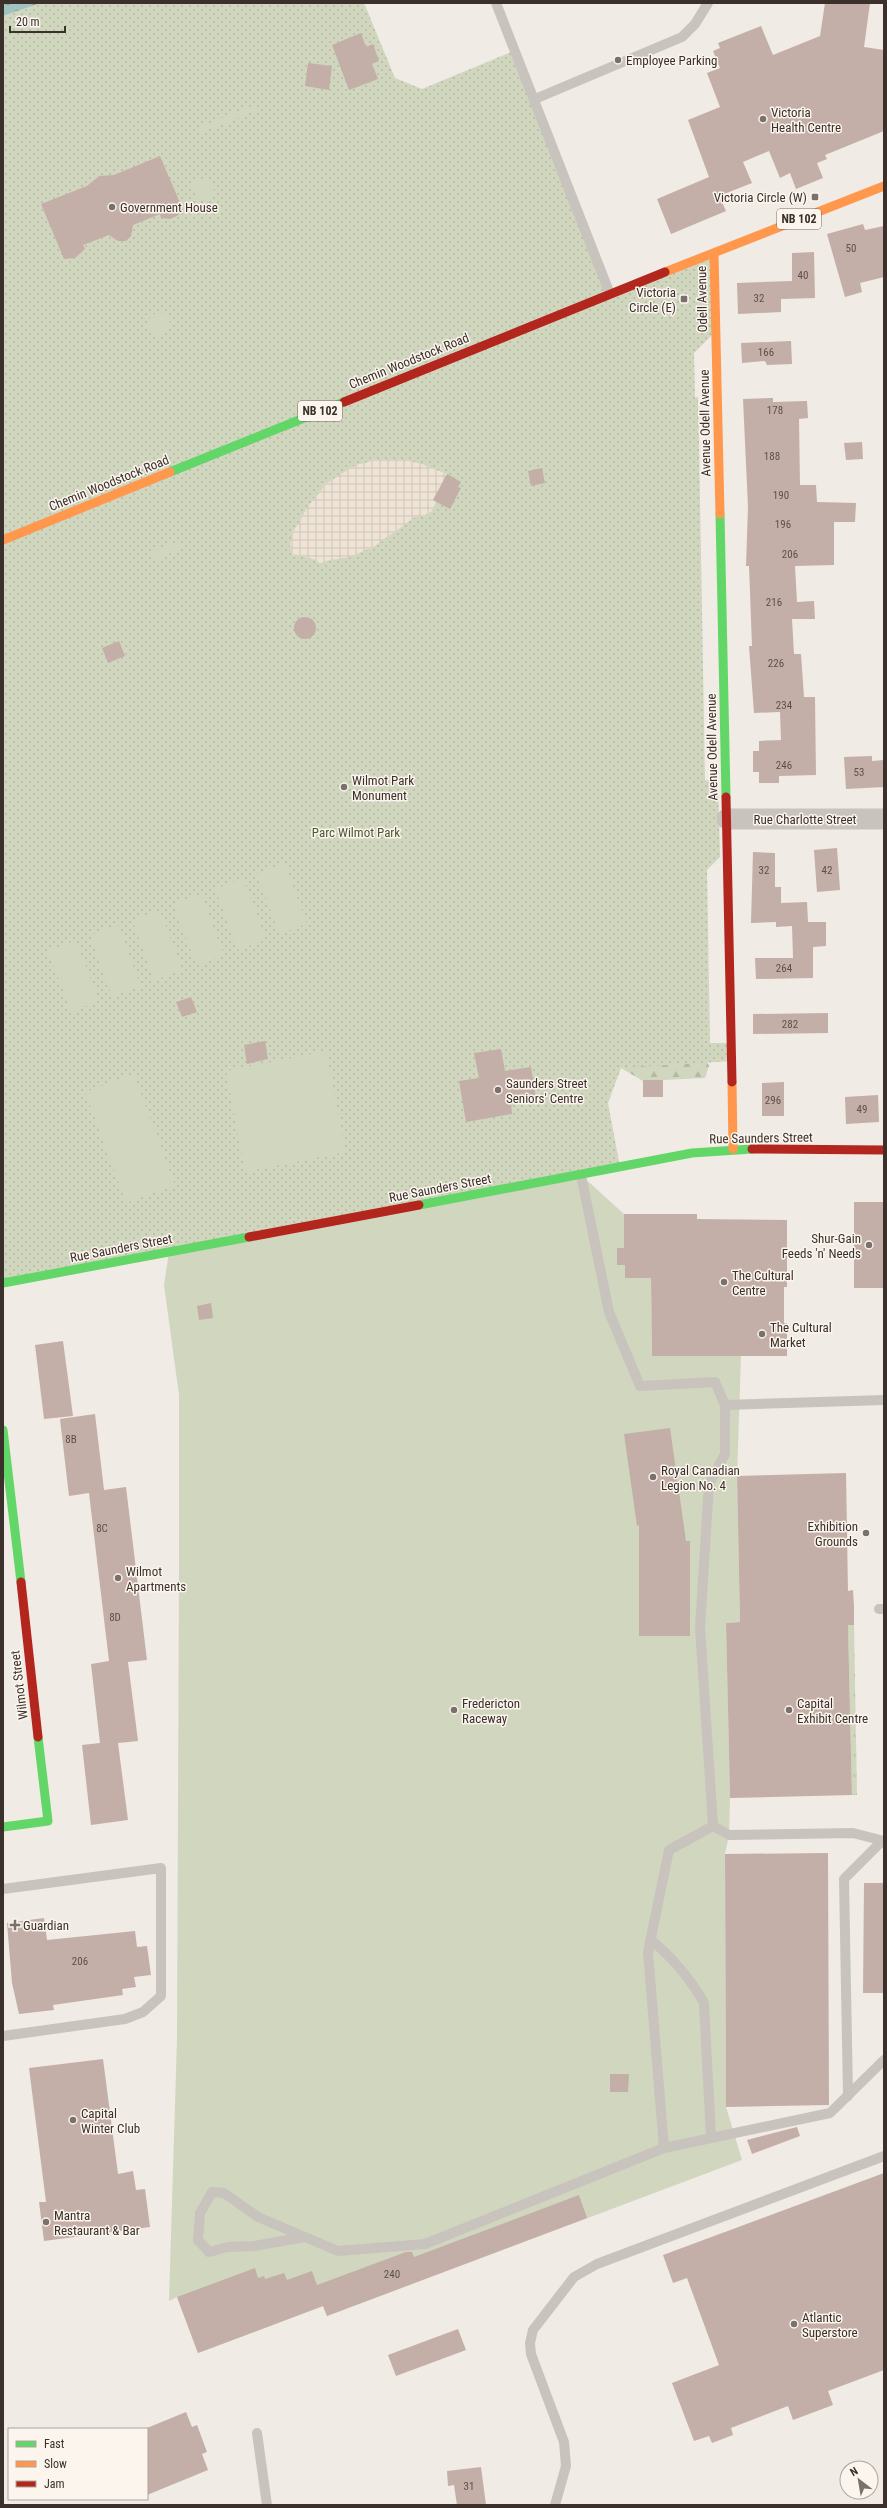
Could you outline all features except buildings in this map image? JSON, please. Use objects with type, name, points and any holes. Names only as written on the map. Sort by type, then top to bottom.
[{"type":"street","name":"NB 102","points":[[714,253],[884,186]]},
{"type":"street","name":"Chemin Woodstock Road","points":[[3,540],[714,253]]},
{"type":"street","name":"Odell Avenue","points":[[714,253],[716,345]]},
{"type":"street","name":"Avenue Odell Avenue","points":[[716,345],[734,1149]]},
{"type":"street","name":"Rue Charlotte Street","points":[[727,819],[884,819]]},
{"type":"street","name":"Rue Saunders Street","points":[[3,1284],[692,1153],[734,1149],[884,1150]]},
{"type":"street","name":"Wilmot Street","points":[[3,1430],[48,1821],[3,1826]]},
{"type":"lane","points":[[496,3],[535,99],[610,294]]},
{"type":"lane","points":[[535,99],[682,37],[695,24],[708,3]]},
{"type":"lane","points":[[581,1175],[609,1312],[640,1386],[715,1382],[725,1405],[725,1454],[709,1484],[700,1628],[713,1826]]},
{"type":"lane","points":[[725,1405],[884,1400]]},
{"type":"lane","points":[[713,1826],[729,1835],[852,1833],[883,1841]]},
{"type":"lane","points":[[664,2148],[648,1952],[669,1850],[713,1826]]},
{"type":"lane","points":[[848,2096],[844,1879],[883,1841]]},
{"type":"lane","points":[[3,1889],[161,1868],[162,1996],[143,2012],[126,2019],[3,2036]]},
{"type":"lane","points":[[651,1940],[669,1955],[694,1986],[704,2003],[711,2138]]},
{"type":"lane","points":[[305,2237],[254,2246],[228,2247],[209,2252],[198,2240],[200,2213],[212,2192],[224,2193],[258,2217],[338,2251],[425,2244],[664,2148],[830,2113],[884,2060]]},
{"type":"lane","points":[[555,2505],[566,2466],[564,2442],[531,2354],[530,2344],[533,2330],[574,2277],[597,2264],[884,2156]]},
{"type":"lane","points":[[257,2434],[267,2505]]},
{"type":"green space","name":"Parc Wilmot Park","points":[[41,3],[364,3],[395,78],[422,89],[516,50],[610,294],[714,253],[716,331],[694,353],[695,398],[698,397],[705,780],[718,781],[720,857],[707,870],[710,1043],[732,1043],[732,1061],[621,1068],[608,1103],[620,1167],[3,1283],[3,16]]},
{"type":"green space","points":[[254,105],[256,111],[201,133],[199,127]]},
{"type":"green space","points":[[208,176],[217,197],[214,196],[201,201],[200,205],[192,183]]},
{"type":"green space","points":[[159,313],[167,316],[170,324],[167,332],[159,335],[151,332],[148,324],[151,316]]},
{"type":"green space","points":[[178,541],[181,545],[180,549],[156,560],[152,559],[152,552]]},
{"type":"green space","points":[[285,863],[307,924],[279,934],[257,874]]},
{"type":"green space","points":[[243,878],[266,940],[238,950],[215,889]]},
{"type":"green space","points":[[201,894],[224,955],[196,965],[173,904]]},
{"type":"green space","points":[[160,910],[182,970],[154,981],[132,920]]},
{"type":"green space","points":[[118,925],[141,986],[112,996],[90,935]]},
{"type":"green space","points":[[76,940],[99,1001],[71,1012],[48,951]]},
{"type":"green space","points":[[326,1051],[346,1152],[245,1172],[226,1071]]},
{"type":"green space","points":[[702,1051],[709,1066],[705,1078],[643,1081],[621,1068]]},
{"type":"green space","points":[[134,1074],[175,1185],[126,1203],[85,1092]]},
{"type":"green space","name":"Fredericton Raceway","points":[[581,1175],[624,1214],[624,1248],[617,1265],[625,1265],[625,1278],[651,1278],[652,1356],[741,1356],[737,1476],[740,1622],[726,1623],[730,1798],[729,1835],[725,1854],[726,2107],[742,2160],[327,2316],[323,2306],[198,2353],[177,2297],[169,2301],[177,2039],[179,1395],[164,1285],[169,1252]]},
{"type":"green space","points":[[848,1625],[854,1625],[857,1795],[852,1795]]},
{"type":"shaded area","points":[[401,459],[422,464],[447,474],[433,500],[437,502],[431,512],[415,517],[375,546],[350,557],[325,561],[320,564],[316,560],[294,554],[293,558],[290,545],[293,532],[309,505],[327,483],[356,465],[376,460]]},
{"type":"water","points":[[3,3],[41,3],[3,16]]},
{"type":"traffic: fast","points":[[170,472],[344,402]]},
{"type":"traffic: fast","points":[[720,514],[726,797]]},
{"type":"traffic: fast","points":[[419,1205],[692,1153],[752,1149]]},
{"type":"traffic: fast","points":[[3,1283],[249,1237]]},
{"type":"traffic: fast","points":[[3,1430],[21,1582]]},
{"type":"traffic: fast","points":[[3,1827],[48,1821],[38,1737]]},
{"type":"traffic: slow","points":[[665,272],[884,186]]},
{"type":"traffic: slow","points":[[714,253],[720,514]]},
{"type":"traffic: slow","points":[[3,540],[170,472]]},
{"type":"traffic: slow","points":[[732,1082],[733,1149]]},
{"type":"traffic: jam","points":[[344,402],[665,272]]},
{"type":"traffic: jam","points":[[726,797],[732,1082]]},
{"type":"traffic: jam","points":[[752,1149],[884,1150]]},
{"type":"traffic: jam","points":[[249,1237],[419,1205]]},
{"type":"traffic: jam","points":[[21,1582],[38,1737]]},
{"type":"place","name":"Employee Parking","points":[[618,60]]},
{"type":"place","name":"Victoria Health Centre","points":[[763,119]]},
{"type":"place","name":"Victoria Circle (W)","points":[[815,197]]},
{"type":"place","name":"Government House","points":[[112,207]]},
{"type":"place","name":"Victoria Circle (E)","points":[[684,299]]},
{"type":"place","name":"Wilmot Park Monument","points":[[344,787]]},
{"type":"place","name":"Saunders Street Seniors' Centre","points":[[498,1090]]},
{"type":"place","name":"Shur-Gain Feeds 'n' Needs","points":[[869,1245]]},
{"type":"place","name":"The Cultural Centre","points":[[724,1282]]},
{"type":"place","name":"The Cultural Market","points":[[762,1334]]},
{"type":"place","name":"Royal Canadian Legion No. 4","points":[[653,1477]]},
{"type":"place","name":"Exhibition Grounds","points":[[866,1533]]},
{"type":"place","name":"Wilmot Apartments","points":[[118,1578]]},
{"type":"place","name":"Fredericton Raceway","points":[[454,1710]]},
{"type":"place","name":"Capital Exhibit Centre","points":[[789,1710]]},
{"type":"place","name":"Guardian","points":[[15,1925]]},
{"type":"place","name":"Capital Winter Club","points":[[73,2120]]},
{"type":"place","name":"Mantra Restaurant & Bar","points":[[46,2222]]},
{"type":"place","name":"Atlantic Superstore","points":[[794,2324]]}]
